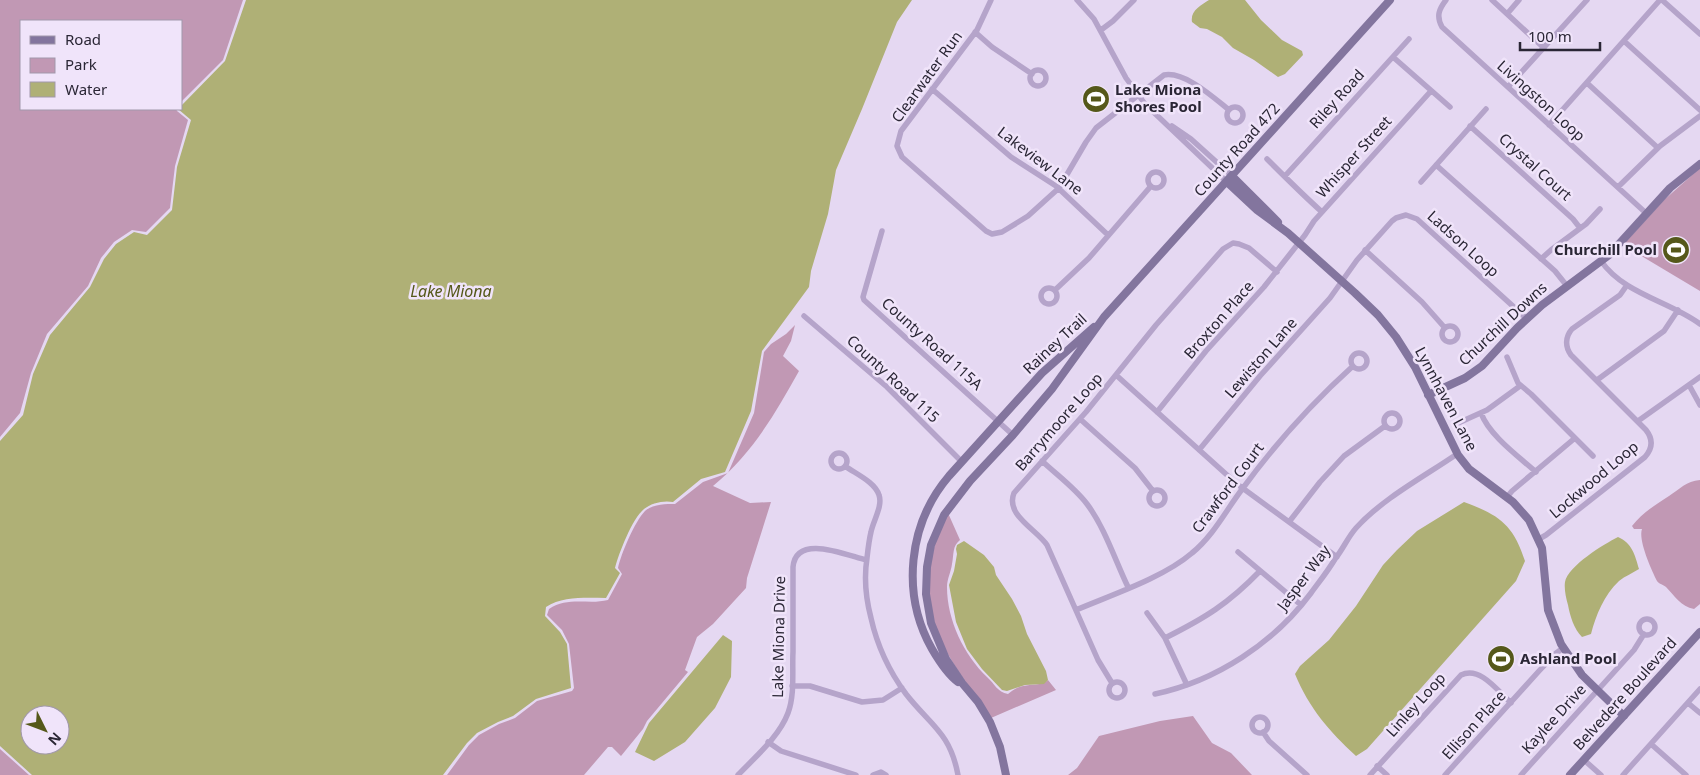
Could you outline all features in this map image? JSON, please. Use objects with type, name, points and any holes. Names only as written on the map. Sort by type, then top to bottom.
[{"type":"street","name":"Clearwater Run","points":[[991,0],[989,8],[975,32],[901,131],[897,146],[902,157],[986,231],[992,234],[1002,232],[1028,216],[1059,188],[1096,128],[1158,79],[1169,74],[1181,77],[1205,91],[1229,110]]},
{"type":"street","points":[[1076,0],[1094,19],[1138,96],[1163,122],[1191,139],[1229,179]]},
{"type":"street","points":[[1101,30],[1134,0]]},
{"type":"street","name":"County Road 472","points":[[1104,317],[1390,0]]},
{"type":"street","name":"Livingston Loop","points":[[1446,0],[1439,9],[1438,14],[1442,27],[1647,214]]},
{"type":"street","points":[[1492,0],[1544,48]]},
{"type":"street","points":[[1507,14],[1519,0]]},
{"type":"street","points":[[1508,87],[1587,0]]},
{"type":"street","points":[[1549,125],[1661,0],[1700,34]]},
{"type":"street","points":[[975,32],[1000,53],[1032,74]]},
{"type":"street","name":"Riley Road","points":[[1285,176],[1409,39]]},
{"type":"street","points":[[1624,41],[1700,110]]},
{"type":"street","points":[[1393,57],[1450,107]]},
{"type":"street","points":[[1586,83],[1658,148]]},
{"type":"street","name":"Lakeview Lane","points":[[932,88],[1010,157],[1059,188],[1108,236]]},
{"type":"street","name":"Whisper Street","points":[[1299,243],[1322,212],[1432,91]]},
{"type":"street","points":[[1421,182],[1486,109]]},
{"type":"street","points":[[1618,187],[1658,148],[1700,116]]},
{"type":"street","name":"Crystal Court","points":[[1470,126],[1573,218],[1580,228]]},
{"type":"street","points":[[1266,159],[1322,212]]},
{"type":"street","name":"Churchill Downs","points":[[1428,395],[1475,372],[1526,319],[1617,248],[1670,188],[1700,164]]},
{"type":"street","points":[[1436,165],[1560,276],[1567,286]]},
{"type":"street","name":"Lynnhaven Lane","points":[[1229,179],[1270,212],[1288,233],[1378,315],[1396,337],[1415,366],[1457,454],[1469,469],[1507,497],[1529,520],[1539,538],[1544,556],[1548,610],[1555,632],[1563,648],[1582,675],[1624,716]]},
{"type":"street","points":[[1055,290],[1089,258],[1151,186]]},
{"type":"street","points":[[1541,259],[1580,228],[1600,209]]},
{"type":"street","name":"Ladson Loop","points":[[1342,282],[1365,250],[1396,218],[1406,215],[1411,216],[1526,319]]},
{"type":"street","name":"County Road 115A","points":[[882,231],[863,297],[864,300],[1013,434]]},
{"type":"street","name":"Barrymoore Loop","points":[[1112,684],[1098,660],[1047,545],[1039,534],[1013,508],[1012,498],[1014,493],[1080,419],[1171,307],[1228,246],[1233,243],[1244,245],[1277,272]]},
{"type":"street","name":"Broxton Place","points":[[1157,412],[1206,351],[1277,272],[1299,243]]},
{"type":"street","points":[[1365,250],[1422,302],[1445,328]]},
{"type":"street","points":[[1601,261],[1608,270],[1627,285],[1678,310],[1700,324]]},
{"type":"street","name":"Lewiston Lane","points":[[1200,450],[1260,376],[1320,310],[1342,282]]},
{"type":"street","name":"Lockwood Loop","points":[[1539,538],[1546,535],[1648,453],[1651,446],[1650,437],[1646,430],[1568,351],[1567,337],[1572,329],[1620,294],[1627,285]]},
{"type":"street","points":[[1597,380],[1660,335],[1678,310]]},
{"type":"street","name":"County Road 115","points":[[804,316],[887,387],[962,462]]},
{"type":"street","name":"Rainey Trail","points":[[962,683],[945,670],[926,638],[915,604],[912,577],[915,547],[925,516],[937,491],[1042,373],[1104,317]]},
{"type":"street","name":"Rainey Trail","points":[[1006,775],[1000,747],[990,722],[978,702],[962,683],[942,653],[931,623],[926,594],[928,557],[939,524],[950,505],[1052,388],[1104,317]]},
{"type":"street","points":[[1507,357],[1520,386],[1527,390],[1593,456]]},
{"type":"street","name":"Crawford Court","points":[[1076,610],[1168,570],[1191,554],[1216,529],[1243,488],[1307,410],[1352,366]]},
{"type":"street","points":[[1116,375],[1243,488],[1337,557]]},
{"type":"street","points":[[1638,421],[1700,377]]},
{"type":"street","points":[[1689,385],[1700,405]]},
{"type":"street","points":[[1456,424],[1481,413],[1520,386]]},
{"type":"street","points":[[1481,413],[1486,425],[1495,435],[1536,472]]},
{"type":"street","points":[[1080,419],[1135,468],[1154,491]]},
{"type":"street","points":[[1288,522],[1344,456],[1385,426]]},
{"type":"street","points":[[1507,497],[1575,438]]},
{"type":"street","name":"Jasper Way","points":[[1155,694],[1187,685],[1218,671],[1250,651],[1286,622],[1301,606],[1352,533],[1372,512],[1457,454]]},
{"type":"street","points":[[1042,461],[1078,494],[1092,511],[1128,587]]},
{"type":"street","points":[[845,466],[874,487],[880,497],[880,505],[871,532],[866,560],[867,590],[872,624],[885,659],[902,688],[941,732],[952,753],[958,775]]},
{"type":"street","name":"Lake Miona Drive","points":[[738,775],[768,742],[789,712],[792,686],[793,567],[796,556],[804,549],[817,548],[866,560]]},
{"type":"street","points":[[1238,552],[1301,606]]},
{"type":"street","points":[[1165,638],[1198,622],[1224,605],[1260,571]]},
{"type":"street","points":[[1147,613],[1165,638],[1187,685]]},
{"type":"street","name":"Kaylee Drive","points":[[1521,775],[1634,650],[1644,634]]},
{"type":"street","name":"Belvedere Boulevard","points":[[1570,775],[1699,635]]},
{"type":"street","name":"Ellison Place","points":[[1445,775],[1555,654],[1563,648]]},
{"type":"street","name":"Linley Loop","points":[[1370,775],[1456,680],[1466,673],[1478,674],[1511,702]]},
{"type":"street","points":[[792,686],[810,686],[862,702],[883,700],[902,688]]},
{"type":"street","points":[[1623,775],[1700,690]]},
{"type":"street","points":[[1688,703],[1700,713]]},
{"type":"street","points":[[1263,732],[1269,741],[1307,775]]},
{"type":"street","points":[[768,742],[781,751],[856,775]]},
{"type":"street","points":[[1651,744],[1686,775]]},
{"type":"street","points":[[1584,760],[1601,775]]},
{"type":"street","points":[[1378,766],[1388,775]]},
{"type":"street","points":[[873,775],[878,772],[886,775]]},
{"type":"green space","points":[[0,0],[243,0],[223,60],[182,101],[182,20],[20,20],[20,110],[176,110],[188,120],[175,166],[170,208],[146,232],[132,230],[114,242],[101,258],[88,286],[47,334],[31,373],[20,413],[0,437]]},
{"type":"green space","points":[[1700,168],[1700,291],[1623,245],[1664,200]]},
{"type":"green space","points":[[795,325],[791,341],[783,356],[799,371],[762,433],[740,461],[728,472],[754,413],[764,352]]},
{"type":"green space","points":[[727,473],[713,486],[750,503],[771,502],[747,578],[746,588],[713,624],[697,637],[685,670],[688,672],[621,756],[612,747],[608,747],[584,775],[447,775],[469,745],[479,735],[515,718],[537,701],[572,691],[574,688],[569,644],[562,630],[547,615],[549,609],[564,603],[608,600],[622,574],[618,568],[625,546],[645,511],[664,504],[675,504],[703,482]]},
{"type":"green space","points":[[1700,480],[1700,604],[1694,609],[1682,603],[1657,581],[1643,547],[1642,529],[1634,529],[1632,526],[1640,517],[1683,486]]},
{"type":"green space","points":[[948,513],[960,540],[954,551],[947,584],[948,599],[950,612],[964,648],[979,668],[1004,693],[1008,694],[1019,687],[1039,684],[1048,680],[1056,690],[991,718],[951,659],[941,640],[934,620],[930,598],[930,575],[935,544]]},
{"type":"green space","points":[[1193,716],[1212,743],[1231,753],[1252,775],[1068,775],[1077,768],[1099,736],[1160,721]]},
{"type":"green space","points":[[0,749],[29,775],[0,775]]},
{"type":"water","name":"Lake Miona","points":[[246,0],[912,0],[897,22],[836,170],[828,214],[811,271],[809,287],[762,351],[751,411],[725,472],[701,479],[673,502],[666,501],[654,504],[639,514],[623,545],[615,568],[620,573],[606,598],[567,599],[546,607],[545,616],[560,632],[567,644],[571,688],[536,699],[513,716],[477,733],[443,775],[32,775],[0,746],[0,441],[23,415],[33,374],[50,335],[90,287],[104,259],[116,244],[134,232],[147,235],[172,210],[177,167],[191,120],[179,110],[182,110],[182,105],[225,61]]},
{"type":"water","points":[[1209,0],[1245,0],[1261,20],[1282,40],[1302,51],[1303,55],[1285,74],[1278,77],[1233,48],[1222,37],[1207,29],[1200,28],[1192,22],[1194,12]]},
{"type":"water","points":[[1464,502],[1487,512],[1503,522],[1515,538],[1525,561],[1516,581],[1367,749],[1356,756],[1313,708],[1295,674],[1300,666],[1329,640],[1356,606],[1383,565],[1397,550],[1417,531]]},
{"type":"water","points":[[1618,537],[1630,546],[1639,569],[1621,579],[1614,587],[1601,606],[1591,634],[1582,637],[1571,618],[1565,594],[1565,582],[1579,563]]},
{"type":"water","points":[[964,541],[984,555],[994,567],[996,575],[1012,599],[1046,671],[1048,680],[1044,684],[1025,685],[1007,691],[1002,690],[982,669],[967,649],[956,622],[949,585],[954,571],[957,545]]},
{"type":"water","points":[[723,635],[732,641],[731,677],[715,708],[685,742],[654,761],[635,752],[649,723]]},
{"type":"place","name":"Lake Miona Shores Pool","points":[[1096,99]]},
{"type":"place","name":"Churchill Pool","points":[[1676,250]]},
{"type":"place","name":"Ashland Pool","points":[[1501,659]]}]
